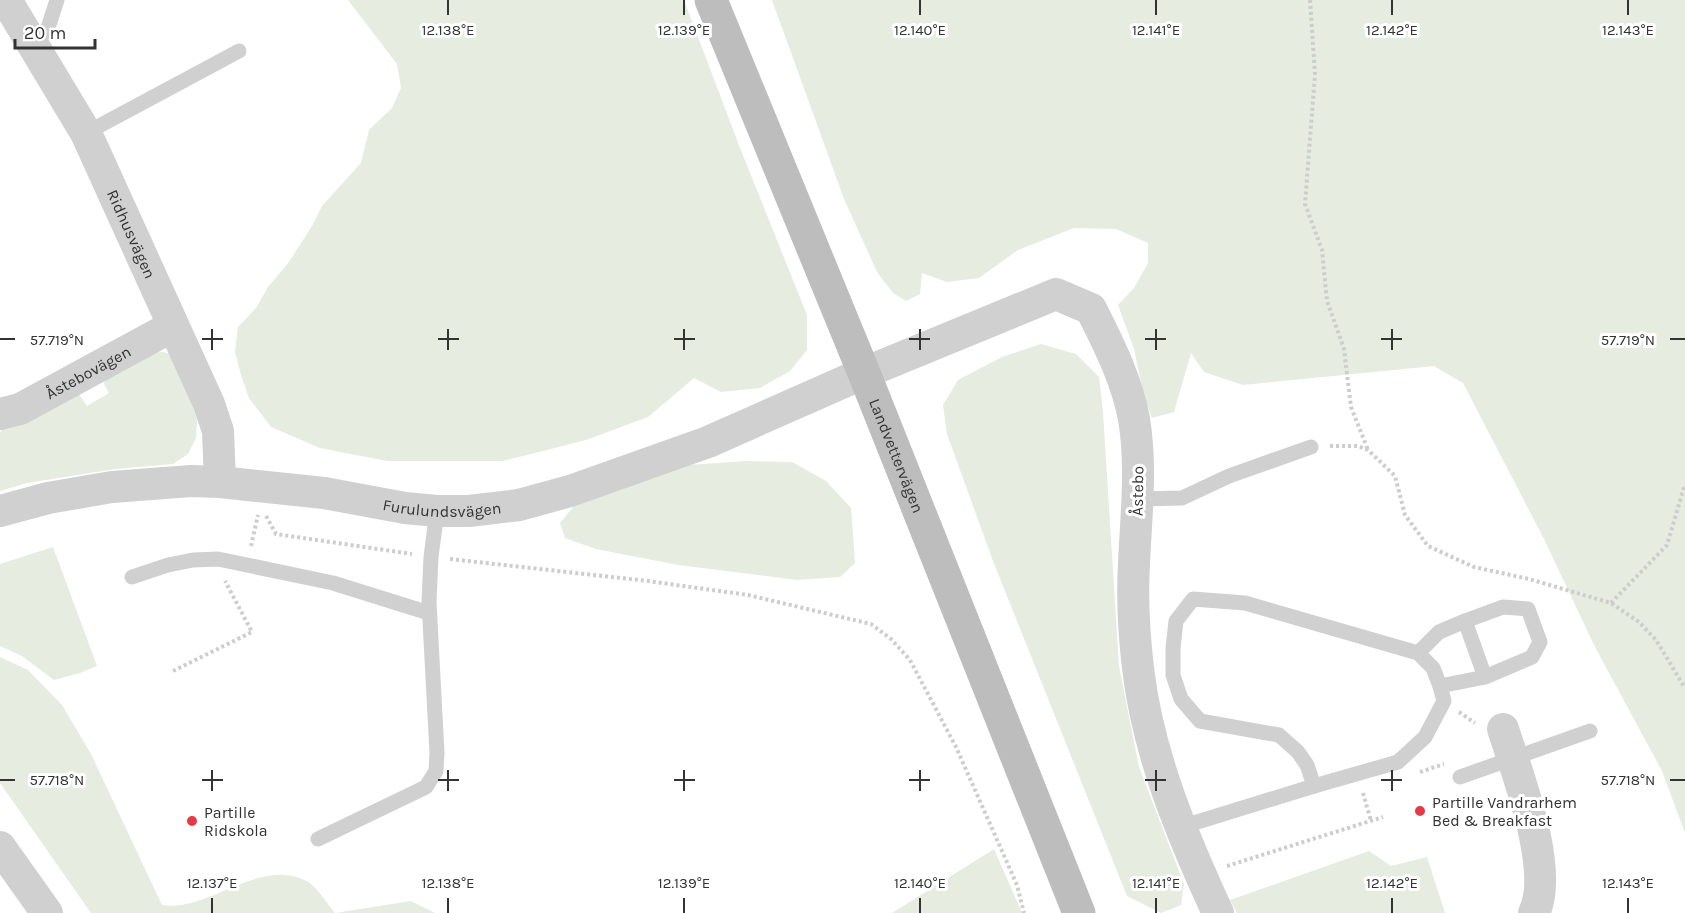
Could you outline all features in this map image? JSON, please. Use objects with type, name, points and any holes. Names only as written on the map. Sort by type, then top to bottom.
[{"type":"street","name":"Ridhusvägen","points":[[6,0],[86,133],[209,404],[218,430],[220,482]]},
{"type":"street","name":"Landvettervägen","points":[[711,0],[864,373],[1079,913]]},
{"type":"street","name":"Åstebo","points":[[864,373],[1056,294],[1091,309],[1113,354],[1134,418],[1138,499],[1133,567],[1138,669],[1147,719],[1159,768],[1200,874],[1218,913]]},
{"type":"street","name":"Åstebovägen","points":[[0,414],[20,408],[173,326]]},
{"type":"street","name":"Furulundsvägen","points":[[0,511],[48,498],[112,486],[191,481],[324,493],[405,508],[437,511],[469,511],[519,505],[570,491],[708,442],[864,373]]},
{"type":"street","points":[[1508,744],[1530,816],[1539,867],[1540,888],[1534,913]]},
{"type":"street","points":[[0,847],[47,913]]},
{"type":"lane","points":[[32,42],[47,31],[57,0]]},
{"type":"lane","points":[[86,133],[239,51]]},
{"type":"lane","points":[[1138,499],[1182,498],[1229,476],[1311,447]]},
{"type":"lane","points":[[318,839],[426,787],[436,771],[437,753],[429,614],[431,557],[437,511]]},
{"type":"lane","points":[[132,577],[168,565],[193,560],[218,559],[333,583],[429,614]]},
{"type":"lane","points":[[1181,827],[1398,762],[1425,737],[1442,694],[1433,668],[1418,653],[1245,603],[1193,599],[1176,621],[1173,675],[1180,699],[1200,721],[1279,735],[1298,752],[1307,765],[1314,786]]},
{"type":"lane","points":[[1418,653],[1439,632],[1465,621],[1503,607],[1528,609],[1540,642],[1532,657],[1442,694]]},
{"type":"lane","points":[[1465,621],[1485,677]]},
{"type":"lane","points":[[1460,777],[1508,744],[1590,731]]},
{"type":"path","points":[[1310,0],[1315,74],[1305,204],[1322,250],[1328,300],[1344,350],[1351,407],[1368,450]]},
{"type":"path","points":[[1311,447],[1358,446],[1368,450],[1395,476],[1405,515],[1428,546],[1474,567],[1529,579],[1611,603],[1639,622],[1656,640],[1685,688]]},
{"type":"path","points":[[1611,603],[1667,545],[1685,484]]},
{"type":"path","points":[[173,671],[252,632],[223,577],[247,564],[260,506]]},
{"type":"path","points":[[266,515],[276,534],[431,557],[648,581],[748,595],[871,624],[891,639],[910,660],[956,747],[1017,885],[1024,913]]},
{"type":"path","points":[[1442,694],[1481,728],[1493,750],[1508,744]]},
{"type":"path","points":[[1416,772],[1449,763]]},
{"type":"path","points":[[1362,789],[1371,821]]},
{"type":"path","points":[[1200,874],[1383,817]]},
{"type":"shaded area","points":[[348,0],[684,0],[807,315],[807,350],[790,371],[760,388],[721,392],[694,378],[648,417],[586,440],[503,461],[387,461],[320,448],[271,427],[249,398],[241,375],[235,352],[238,327],[256,308],[268,287],[289,262],[322,206],[361,163],[369,130],[392,108],[401,88],[397,64]]},
{"type":"shaded area","points":[[772,0],[1685,0],[1685,833],[1662,771],[1595,647],[1544,539],[1463,383],[1434,366],[1243,385],[1204,372],[1191,353],[1174,412],[1152,418],[1144,397],[1134,349],[1118,305],[1134,288],[1148,263],[1148,243],[1116,229],[1074,228],[1018,250],[979,278],[947,282],[922,273],[920,294],[906,301],[893,293],[877,272],[844,199]]},
{"type":"shaded area","points":[[1041,344],[1076,354],[1099,377],[1119,666],[1139,767],[1184,884],[1181,905],[1161,913],[1127,896],[993,561],[947,434],[943,405],[958,380],[1002,357]]},
{"type":"shaded area","points":[[163,352],[177,356],[197,419],[196,438],[188,454],[173,464],[115,469],[27,483],[0,491],[0,432],[4,428],[79,394],[87,406],[109,393],[104,384],[106,373],[145,353]]},
{"type":"shaded area","points":[[747,461],[792,462],[826,481],[851,508],[855,563],[840,577],[797,580],[678,565],[596,549],[565,538],[560,523],[573,507],[626,482],[688,465]]},
{"type":"shaded area","points":[[53,547],[97,666],[54,680],[22,656],[0,646],[0,564]]},
{"type":"shaded area","points":[[0,657],[28,670],[62,705],[91,754],[162,905],[180,905],[198,901],[272,875],[290,876],[308,882],[335,913],[91,913],[0,783]]},
{"type":"shaded area","points":[[994,849],[1022,913],[892,913]]},
{"type":"shaded area","points":[[1369,851],[1391,866],[1427,857],[1445,913],[1237,913],[1230,900]]},
{"type":"shaded area","points":[[411,901],[435,913],[335,913]]},
{"type":"place","name":"Partille Vandrarhem Bed & Breakfast","points":[[1420,811]]},
{"type":"place","name":"Partille Ridskola","points":[[192,821]]}]
